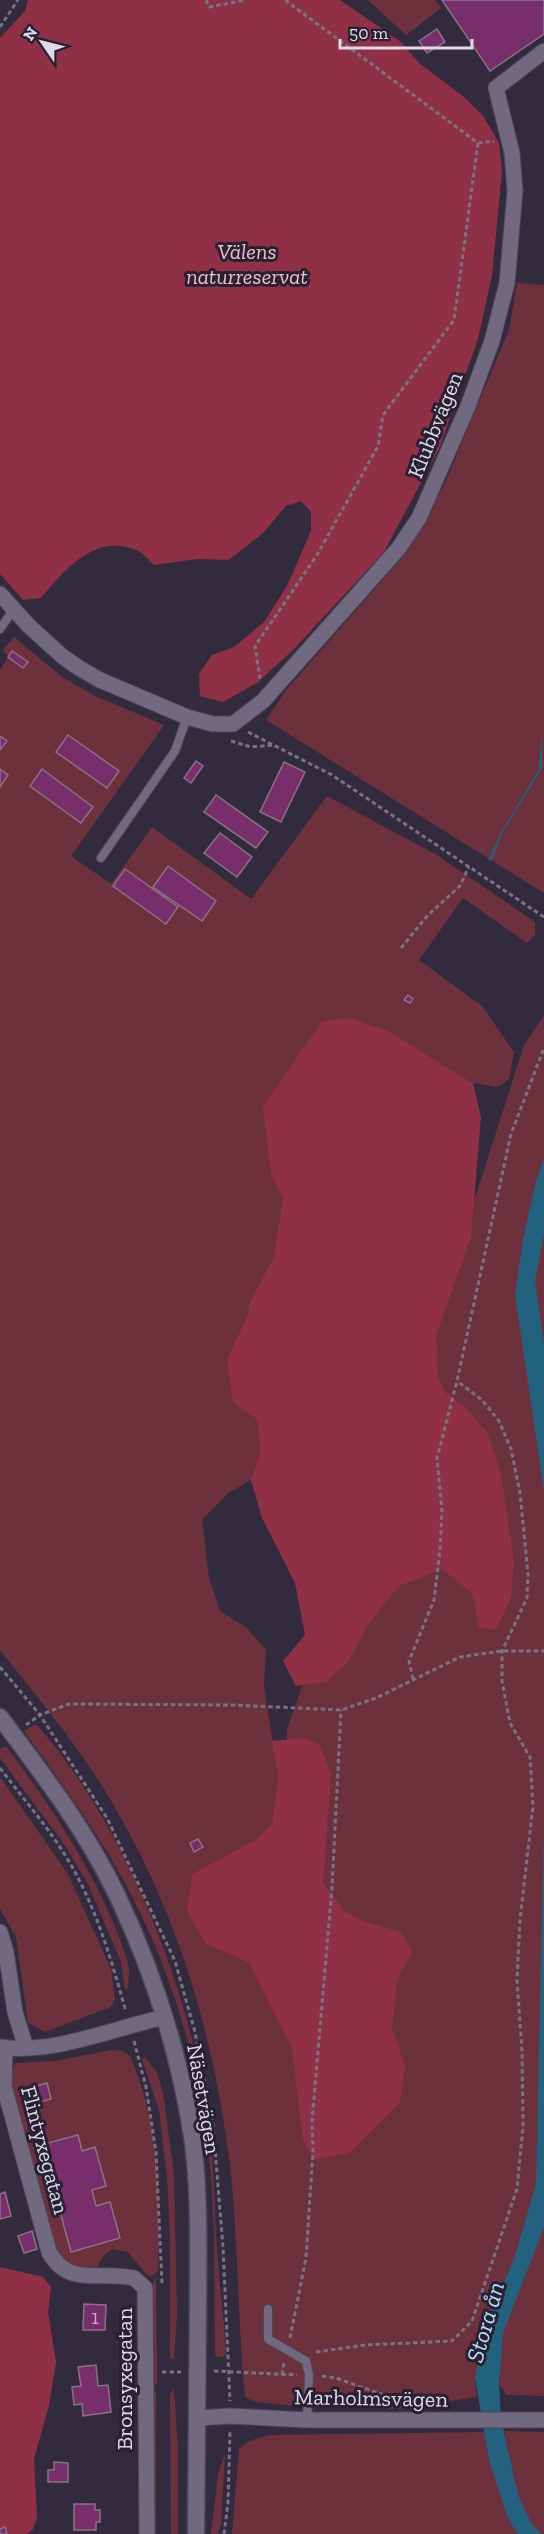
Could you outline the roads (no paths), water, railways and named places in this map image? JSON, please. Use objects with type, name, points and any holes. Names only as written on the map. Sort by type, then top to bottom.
[{"type":"street","name":"Klubbvägen","points":[[188,717],[213,724],[233,724],[263,701],[398,549],[419,518],[437,482],[468,406],[492,341],[507,284],[515,191],[512,153],[495,88],[544,51]]},
{"type":"street","points":[[0,594],[62,657],[100,680],[188,717]]},
{"type":"street","name":"Näsetvägen","points":[[0,1717],[54,1790],[88,1842],[116,1893],[140,1946],[165,2017],[180,2076],[192,2137],[198,2232],[196,2534]]},
{"type":"street","points":[[0,1932],[6,1952],[15,2012],[26,2048]]},
{"type":"street","points":[[2,2048],[26,2048],[78,2039],[165,2017]]},
{"type":"street","name":"Flintyxegatan","points":[[2,2048],[4,2086],[49,2252],[54,2261]]},
{"type":"street","name":"Bronsyxegatan","points":[[54,2261],[60,2268],[71,2273],[134,2278],[145,2288],[147,2534]]},
{"type":"street","name":"Marholmsvägen","points":[[198,2418],[244,2416],[307,2420],[468,2422],[544,2420]]},
{"type":"lane","points":[[0,629],[14,610]]},
{"type":"lane","points":[[101,858],[175,751],[188,717]]},
{"type":"lane","points":[[268,2309],[268,2339],[306,2361],[309,2375],[307,2420]]},
{"type":"water","points":[[542,731],[542,768],[503,832],[491,861],[488,860],[502,831],[539,769]]},
{"type":"water","points":[[544,1159],[544,1234],[535,1281],[544,1344],[544,1491],[515,1295],[523,1239],[536,1181]]},
{"type":"water","points":[[544,1831],[544,2227],[503,2333],[499,2383],[501,2419],[518,2495],[532,2525],[542,2534],[518,2534],[508,2519],[489,2460],[475,2378],[485,2329],[515,2256],[536,2184]]},
{"type":"park label","name":"Välens naturreservat","points":[[247,264]]},
{"type":"water label","name":"Stora ån","points":[[485,2322]]}]
